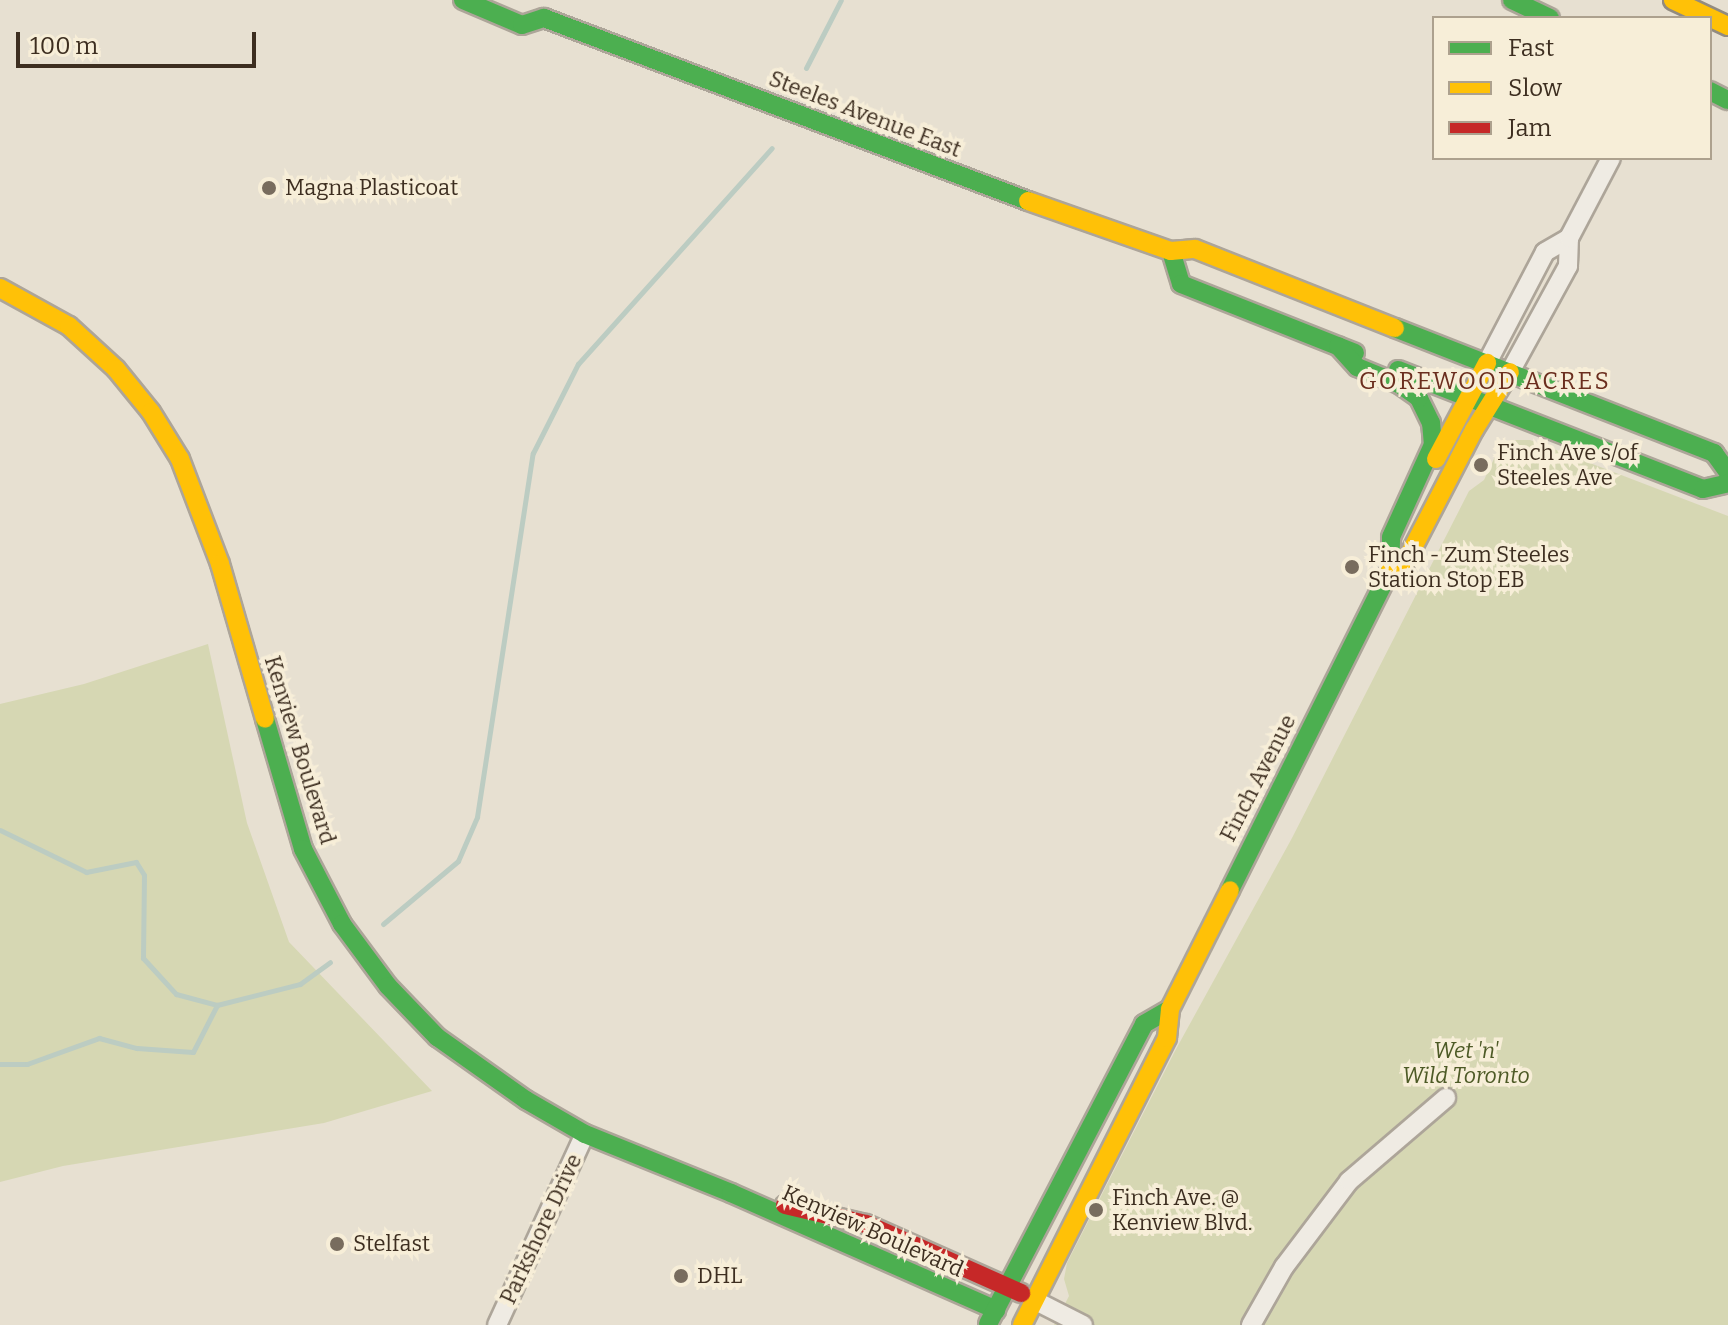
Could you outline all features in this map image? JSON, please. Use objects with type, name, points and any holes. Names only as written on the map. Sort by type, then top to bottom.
[{"type":"main road","name":"Steeles Avenue East","points":[[463,0],[522,25],[544,18],[1007,194],[1171,251],[1195,249],[1714,453],[1728,472]]},
{"type":"main road","points":[[535,0],[544,18]]},
{"type":"main road","points":[[1512,0],[1546,16]]},
{"type":"main road","points":[[1673,0],[1707,16]]},
{"type":"main road","points":[[1171,251],[1181,284],[1703,489],[1728,483]]},
{"type":"main road","name":"Kenview Boulevard","points":[[0,288],[69,326],[116,369],[151,412],[180,459],[220,564],[303,849],[342,924],[388,986],[437,1037],[526,1100],[585,1134],[731,1193],[992,1318]]},
{"type":"main road","points":[[1338,346],[1357,367],[1412,391],[1431,423],[1433,445],[1391,537],[1390,561]]},
{"type":"main road","name":"Finch Avenue","points":[[1026,1324],[1034,1300],[1167,1038],[1170,1009],[1467,398],[1487,363]]},
{"type":"main road","name":"Finch Avenue","points":[[1390,561],[1406,561],[1510,372]]},
{"type":"main road","name":"Finch Avenue","points":[[992,1318],[1144,1024],[1170,1009]]},
{"type":"main road","name":"Kenview Boulevard","points":[[731,1193],[866,1224],[1034,1300]]},
{"type":"street","points":[[1510,372],[1568,266],[1569,238],[1610,160]]},
{"type":"street","points":[[1487,363],[1545,252],[1569,238]]},
{"type":"street","points":[[1251,1325],[1284,1267],[1349,1181],[1446,1098]]},
{"type":"street","name":"Parkshore Drive","points":[[497,1325],[585,1134]]},
{"type":"street","points":[[1034,1300],[1083,1325]]},
{"type":"street","points":[[992,1318],[1026,1324]]},
{"type":"green space","name":"Wet 'n' Wild Toronto","points":[[1512,440],[1530,440],[1728,516],[1728,1325],[1054,1325],[1069,1296],[1064,1279],[1067,1263],[1175,1051],[1292,838],[1469,491],[1484,480],[1501,444]]},
{"type":"green space","points":[[208,644],[247,823],[289,942],[432,1091],[324,1123],[63,1166],[0,1182],[0,704],[84,684]]},
{"type":"waterway","points":[[806,68],[841,0]]},
{"type":"waterway","points":[[383,924],[458,861],[477,817],[533,453],[578,364],[772,148]]},
{"type":"waterway","points":[[0,830],[86,872],[136,862],[144,875],[143,958],[176,994],[217,1005],[300,984],[330,962]]},
{"type":"waterway","points":[[0,1064],[27,1064],[99,1038],[137,1048],[193,1052],[217,1005]]},
{"type":"traffic: fast","points":[[463,0],[522,25],[544,18],[1028,201]]},
{"type":"traffic: fast","points":[[1512,0],[1546,16]]},
{"type":"traffic: fast","points":[[1712,92],[1728,100]]},
{"type":"traffic: fast","points":[[1171,251],[1181,284],[1355,353]]},
{"type":"traffic: fast","points":[[1395,328],[1714,453],[1728,472]]},
{"type":"traffic: fast","points":[[1230,890],[1390,570],[1391,537],[1433,445],[1431,423],[1419,398],[1399,384],[1357,367],[1338,346]]},
{"type":"traffic: fast","points":[[1398,370],[1703,489],[1728,483]]},
{"type":"traffic: fast","points":[[265,719],[303,849],[342,924],[388,986],[437,1037],[526,1100],[585,1134],[731,1193],[996,1310]]},
{"type":"traffic: fast","points":[[988,1324],[1144,1024],[1170,1009]]},
{"type":"traffic: slow","points":[[1673,0],[1707,16]]},
{"type":"traffic: slow","points":[[1712,18],[1728,26]]},
{"type":"traffic: slow","points":[[1028,201],[1171,251],[1195,249],[1395,328]]},
{"type":"traffic: slow","points":[[0,288],[69,326],[116,369],[151,412],[180,459],[220,564],[265,719]]},
{"type":"traffic: slow","points":[[1436,459],[1487,363]]},
{"type":"traffic: slow","points":[[1390,570],[1406,561],[1474,430],[1510,372]]},
{"type":"traffic: slow","points":[[1022,1325],[1167,1038],[1170,1009],[1230,890]]},
{"type":"traffic: jam","points":[[785,1205],[866,1224],[1021,1293]]},
{"type":"place","name":"Magna Plasticoat","points":[[269,188]]},
{"type":"place","name":"Finch Ave s/of Steeles Ave","points":[[1481,465]]},
{"type":"place","name":"Finch - Zum Steeles Station Stop EB","points":[[1352,567]]},
{"type":"place","name":"Finch Ave. @ Kenview Blvd.","points":[[1096,1210]]},
{"type":"place","name":"Stelfast","points":[[337,1244]]},
{"type":"place","name":"DHL","points":[[681,1276]]},
{"type":"district","name":"GOREWOOD ACRES","points":[[1485,382]]}]
